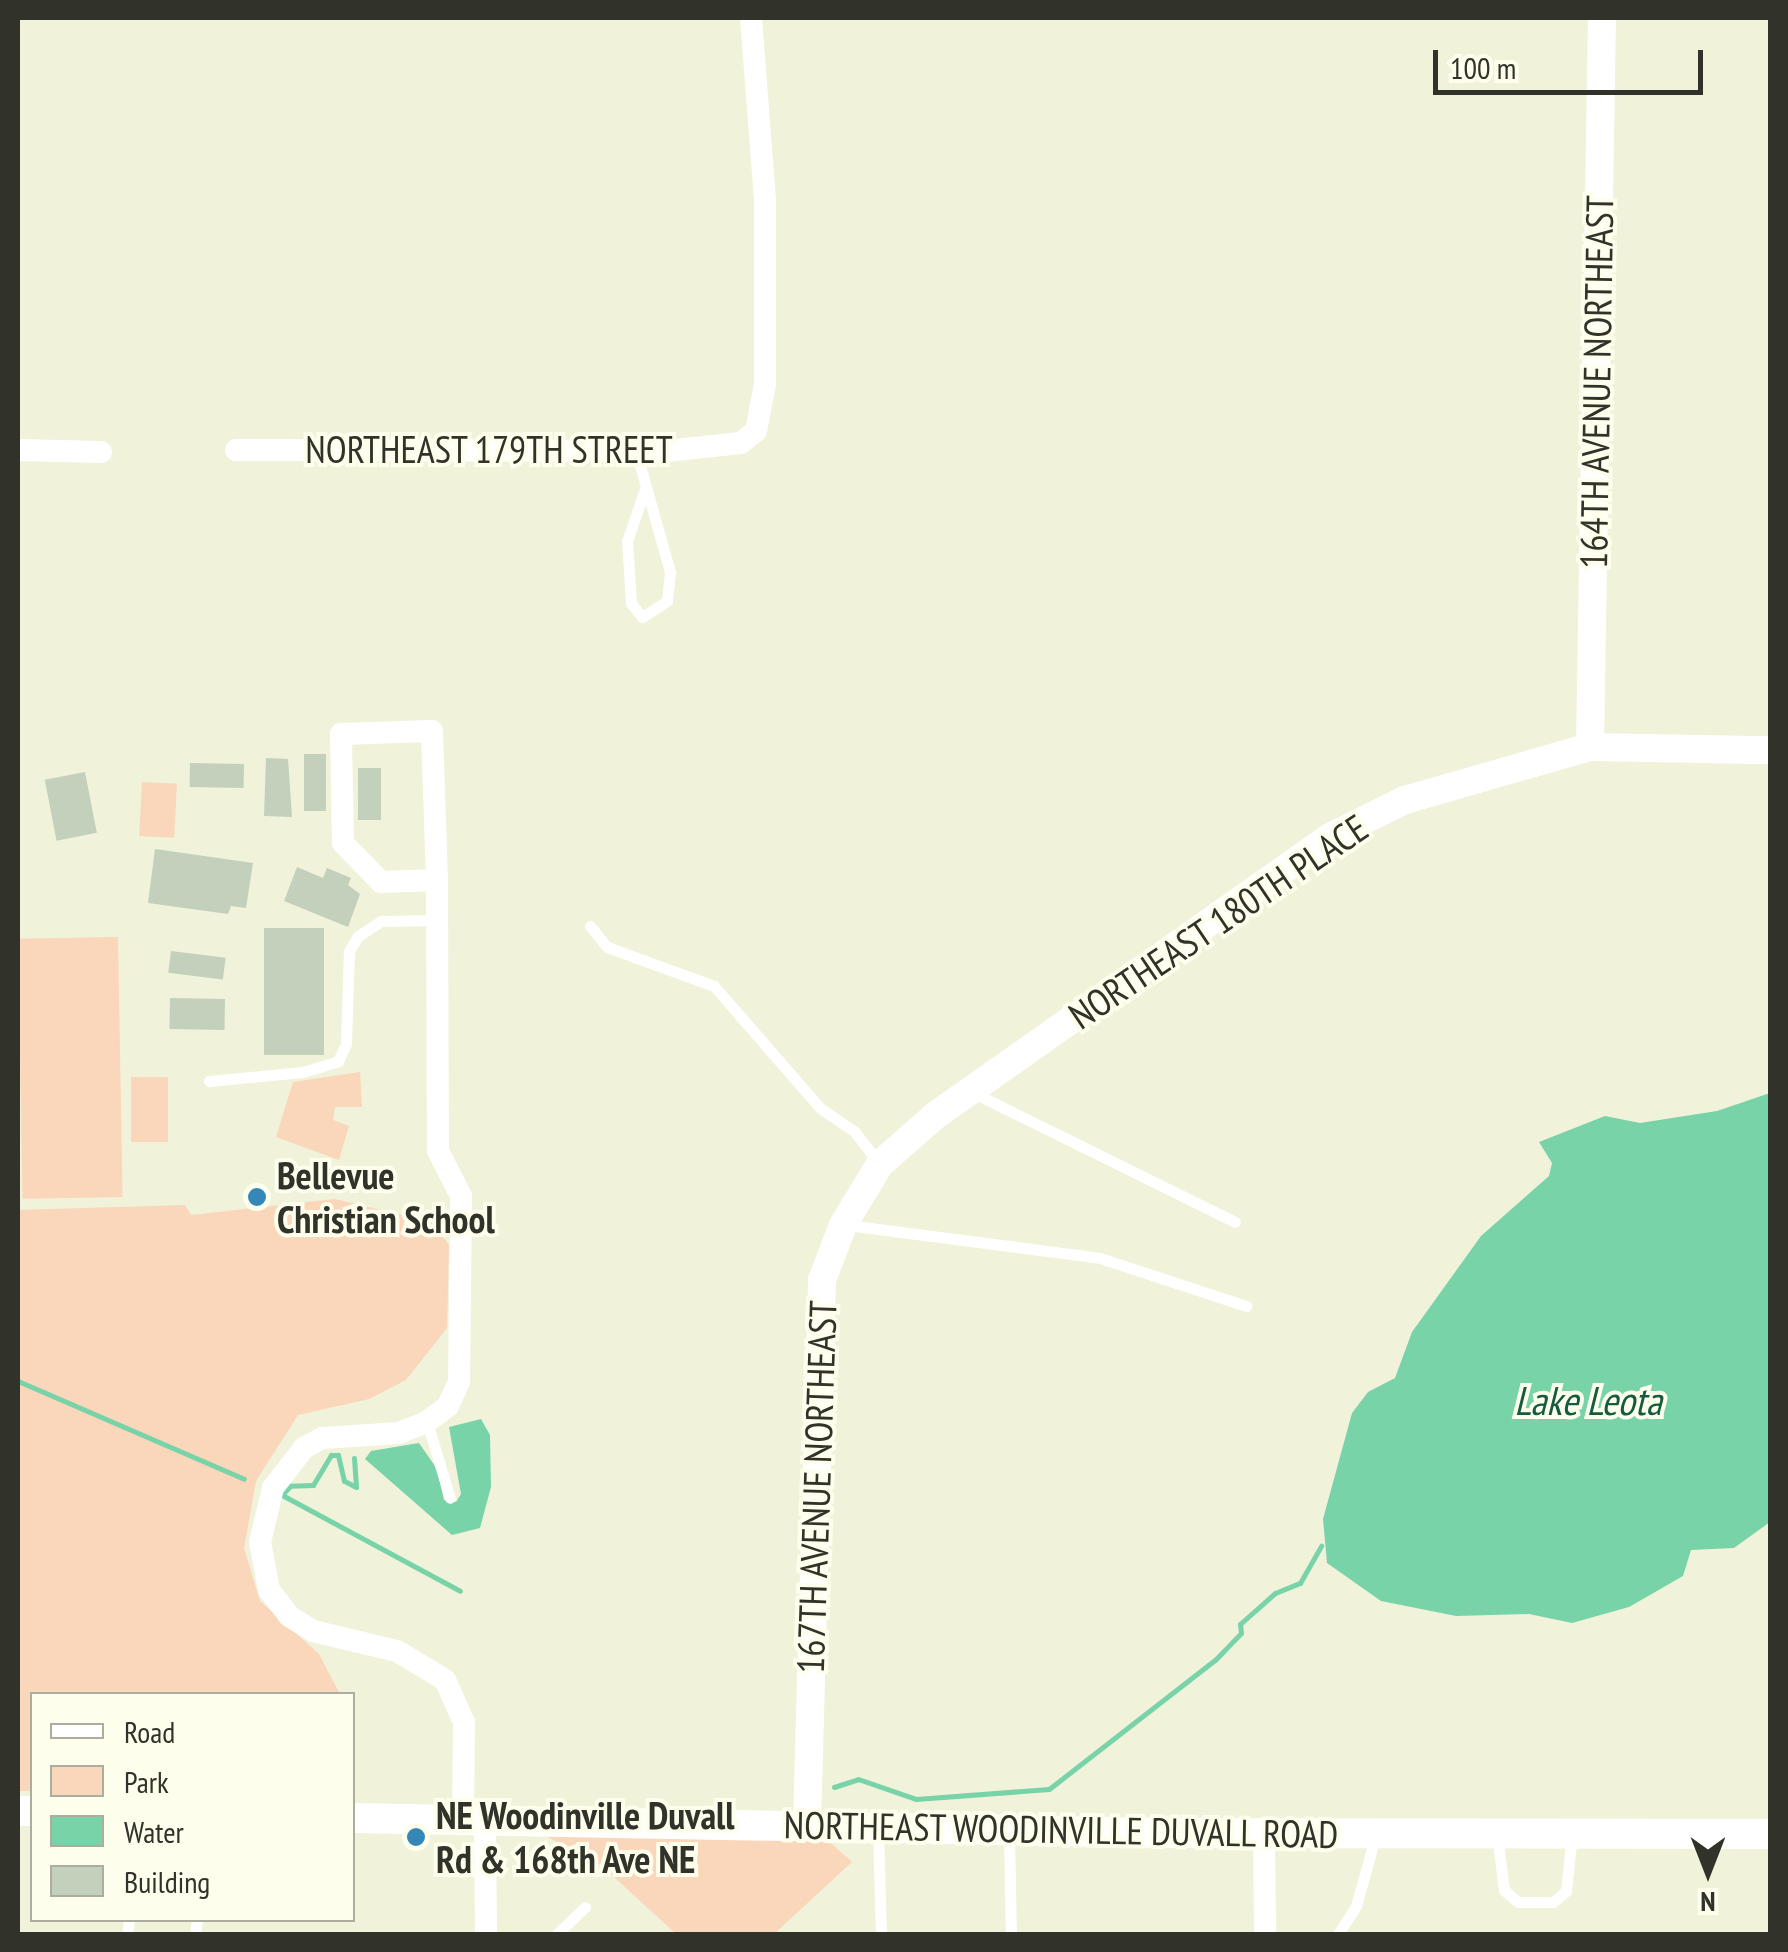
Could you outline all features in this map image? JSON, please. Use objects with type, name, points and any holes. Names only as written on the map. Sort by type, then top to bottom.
[{"type":"main road","name":"NORTHEAST WOODINVILLE DUVALL ROAD","points":[[355,1818],[1264,1834],[1770,1834]]},
{"type":"street","name":"NORTHEAST 179TH STREET","points":[[236,450],[636,451],[741,443],[756,431],[765,384],[765,200],[751,18]]},
{"type":"street","name":"164TH AVENUE NORTHEAST","points":[[1590,747],[1602,18]]},
{"type":"street","points":[[18,450],[101,452]]},
{"type":"street","points":[[437,880],[381,882],[343,843],[341,734],[432,731],[437,880],[438,1151],[461,1196],[459,1382],[448,1406],[427,1422],[398,1432],[322,1438],[304,1448],[273,1488],[262,1521],[261,1563],[269,1590],[289,1616],[313,1630],[396,1651],[445,1680],[464,1722],[486,1934]]},
{"type":"street","name":"NORTHEAST 180TH PLACE","points":[[880,1164],[971,1091],[1332,836],[1405,800],[1478,774],[1590,747],[1770,750]]},
{"type":"street","name":"167TH AVENUE NORTHEAST","points":[[806,1826],[822,1280],[843,1225],[880,1164]]},
{"type":"street","points":[[1264,1834],[1265,1934]]},
{"type":"lane","points":[[636,451],[670,572],[668,601],[642,616],[631,602],[627,541],[645,489]]},
{"type":"lane","points":[[209,1081],[303,1072],[338,1062],[346,1044],[349,952],[358,936],[381,922],[437,920]]},
{"type":"lane","points":[[590,926],[607,947],[714,986],[820,1108],[854,1132],[880,1164]]},
{"type":"lane","points":[[971,1091],[1235,1222]]},
{"type":"lane","points":[[843,1225],[1100,1258],[1246,1306]]},
{"type":"lane","points":[[427,1422],[450,1498]]},
{"type":"lane","points":[[878,1828],[881,1934]]},
{"type":"lane","points":[[1009,1830],[1010,1934]]},
{"type":"lane","points":[[1338,1934],[1356,1906],[1376,1834]]},
{"type":"lane","points":[[1498,1834],[1509,1898],[1553,1902],[1566,1890],[1572,1834]]},
{"type":"lane","points":[[556,1934],[585,1906]]},
{"type":"green space","points":[[142,782],[177,784],[174,838],[139,836]]},
{"type":"green space","points":[[118,937],[123,1197],[23,1199],[18,939]]},
{"type":"green space","points":[[360,1072],[362,1107],[335,1107],[333,1120],[349,1126],[339,1160],[276,1137],[293,1082]]},
{"type":"green space","points":[[131,1077],[168,1077],[168,1142],[131,1142]]},
{"type":"green space","points":[[335,1199],[431,1222],[449,1245],[447,1328],[406,1380],[369,1399],[298,1415],[256,1481],[244,1548],[260,1601],[319,1654],[339,1692],[30,1692],[30,1791],[18,1791],[18,1210],[185,1205],[191,1215]]},
{"type":"green space","points":[[542,1834],[824,1837],[852,1862],[774,1934],[676,1934],[601,1865]]},
{"type":"water","name":"Lake Leota","points":[[1770,1093],[1770,1522],[1734,1548],[1691,1550],[1683,1576],[1629,1607],[1572,1623],[1529,1614],[1456,1616],[1381,1601],[1327,1563],[1323,1519],[1352,1413],[1368,1392],[1395,1378],[1412,1332],[1481,1236],[1549,1176],[1552,1163],[1539,1142],[1605,1116],[1640,1123],[1717,1111]]},
{"type":"water","points":[[481,1419],[490,1435],[491,1487],[480,1528],[452,1535],[365,1459],[371,1451],[419,1443],[437,1469],[444,1500],[456,1502],[461,1494],[449,1427]]},
{"type":"building","points":[[304,754],[326,754],[326,811],[304,811]]},
{"type":"building","points":[[266,758],[288,759],[292,817],[264,816]]},
{"type":"building","points":[[190,763],[244,764],[244,788],[190,787]]},
{"type":"building","points":[[358,768],[381,768],[381,820],[358,820]]},
{"type":"building","points":[[85,772],[97,833],[57,841],[45,780]]},
{"type":"building","points":[[155,849],[253,863],[246,908],[231,906],[228,914],[148,903]]},
{"type":"building","points":[[297,867],[323,878],[327,868],[351,878],[348,885],[360,894],[348,927],[284,901]]},
{"type":"building","points":[[264,928],[324,928],[324,1055],[264,1055]]},
{"type":"building","points":[[171,951],[226,958],[223,980],[168,973]]},
{"type":"building","points":[[170,998],[225,999],[224,1030],[169,1029]]},
{"type":"waterway","points":[[18,1381],[244,1479]]},
{"type":"waterway","points":[[354,1458],[356,1487],[344,1481],[338,1455],[331,1455],[313,1485],[290,1486],[282,1495],[460,1591]]},
{"type":"waterway","points":[[834,1787],[858,1779],[916,1799],[1049,1789],[1215,1660],[1241,1633],[1240,1624],[1275,1593],[1300,1583],[1321,1546]]},
{"type":"place","name":"Bellevue Christian School","points":[[257,1197]]},
{"type":"place","name":"NE Woodinville Duvall Rd & 168th Ave NE","points":[[416,1837]]}]
